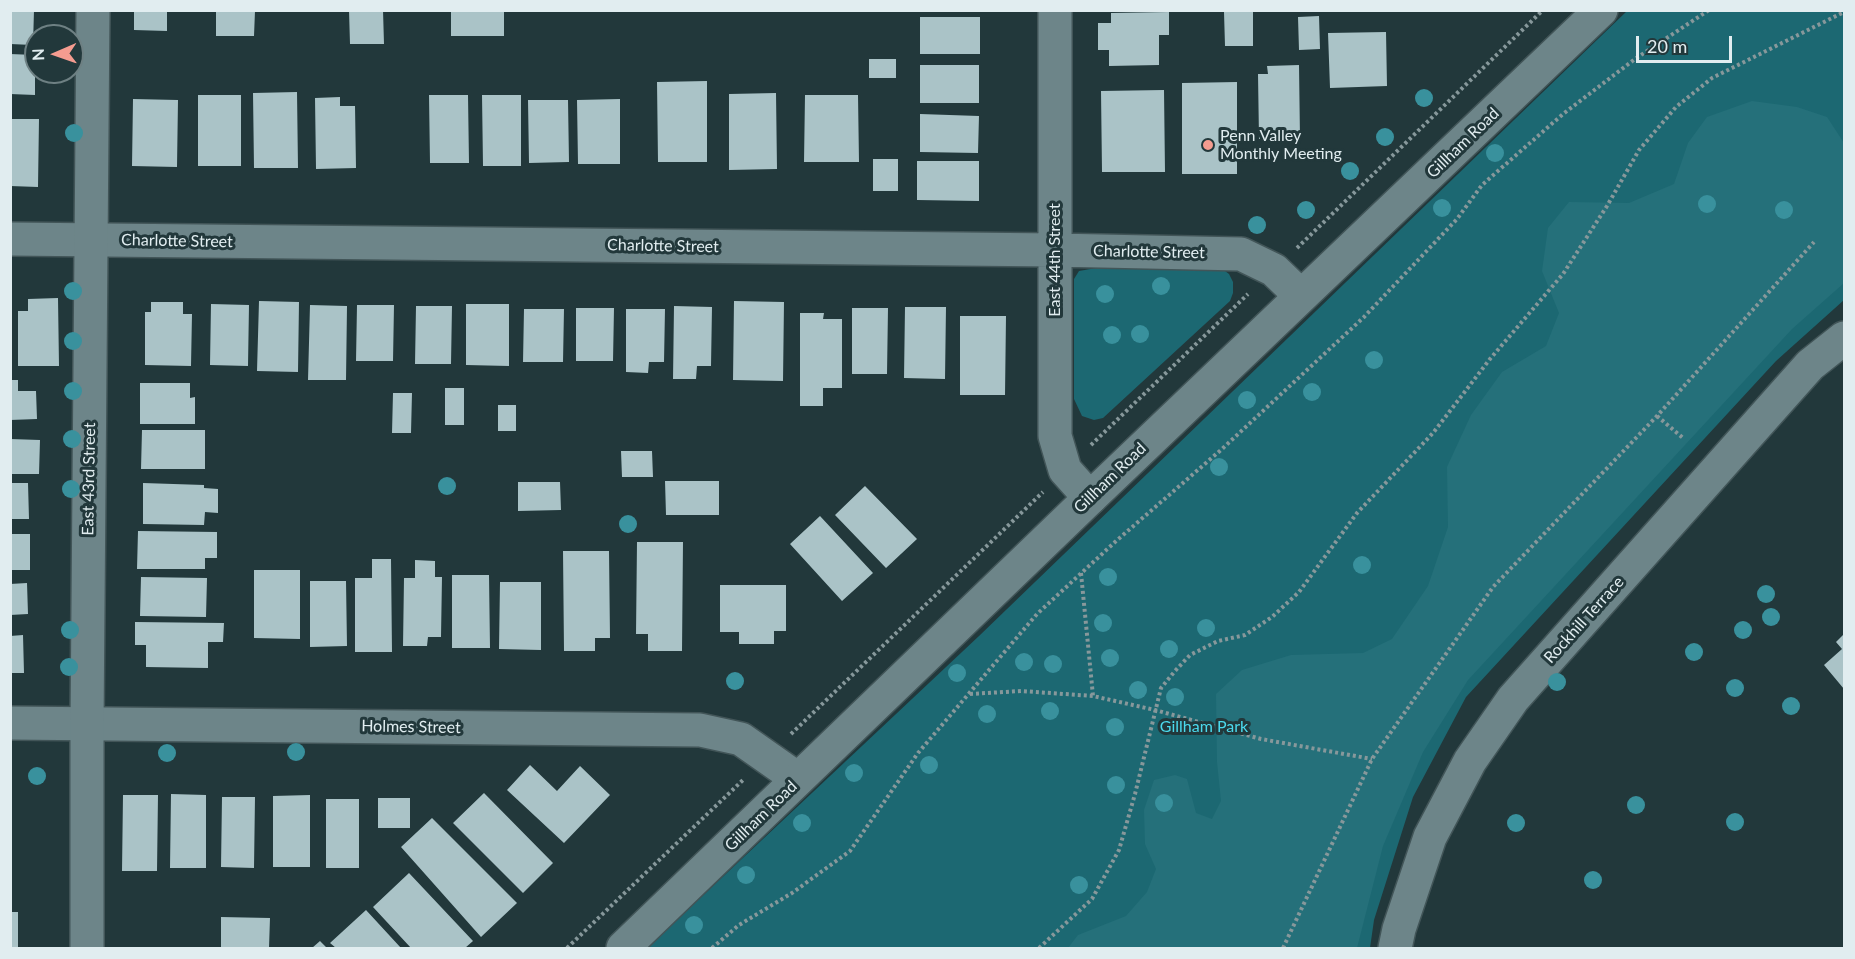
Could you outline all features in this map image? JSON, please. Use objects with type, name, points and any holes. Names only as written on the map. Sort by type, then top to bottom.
[{"type":"street","name":"East 43rd Street","points":[[87,948],[93,10]]},
{"type":"street","name":"East 44th Street","points":[[1055,10],[1054,436],[1065,470],[1090,498]]},
{"type":"street","name":"Gillham Road","points":[[623,948],[1601,10]]},
{"type":"street","name":"Charlotte Street","points":[[10,240],[1055,250],[1241,254],[1274,270],[1301,296]]},
{"type":"street","name":"Rockhill Terrace","points":[[1395,948],[1399,929],[1430,837],[1470,761],[1514,699],[1810,365],[1845,338]]},
{"type":"street","name":"Holmes Street","points":[[10,723],[700,730],[741,739],[798,779]]},
{"type":"path","points":[[712,948],[740,925],[792,893],[850,851],[918,753],[1037,614],[1222,449],[1364,317],[1457,219],[1482,185],[1563,114],[1635,59],[1709,10]]},
{"type":"path","points":[[1039,948],[1092,899],[1119,850],[1161,688],[1190,655],[1218,641],[1245,635],[1272,617],[1299,592],[1358,513],[1433,433],[1490,359],[1563,274],[1607,206],[1639,150],[1676,106],[1712,78],[1845,12]]},
{"type":"path","points":[[1282,948],[1372,759],[1493,587],[1657,416],[1814,242]]},
{"type":"path","points":[[1657,416],[1683,438]]},
{"type":"path","points":[[1081,573],[1094,696]]},
{"type":"path","points":[[970,694],[1021,691],[1094,696],[1155,710],[1261,740],[1372,759]]},
{"type":"green space","name":"Gillham Park","points":[[1627,11],[1844,11],[1844,300],[1776,361],[1466,697],[1413,797],[1374,920],[1370,948],[647,948],[979,636]]},
{"type":"green space","points":[[1096,268],[1221,268],[1229,274],[1233,282],[1230,301],[1103,418],[1094,420],[1082,416],[1074,399],[1074,279],[1079,271]]},
{"type":"shaded area","points":[[1752,101],[1797,107],[1827,117],[1844,143],[1844,283],[1792,329],[1468,680],[1423,752],[1383,846],[1357,948],[1068,948],[1078,935],[1126,916],[1147,892],[1156,869],[1145,844],[1144,810],[1154,780],[1175,775],[1187,779],[1196,813],[1212,819],[1221,801],[1217,762],[1216,694],[1242,670],[1291,655],[1363,653],[1392,639],[1428,586],[1448,527],[1447,467],[1471,415],[1502,372],[1546,346],[1559,313],[1542,271],[1548,228],[1569,202],[1629,203],[1674,184],[1688,143],[1707,117]]},
{"type":"building","points":[[10,10],[34,10],[34,24],[24,24],[24,45],[10,44]]},
{"type":"building","points":[[134,10],[167,10],[167,31],[134,30]]},
{"type":"building","points":[[216,10],[255,11],[254,36],[216,36]]},
{"type":"building","points":[[349,10],[383,10],[384,44],[350,44]]},
{"type":"building","points":[[451,10],[504,10],[504,36],[451,36]]},
{"type":"building","points":[[1169,12],[1169,35],[1159,35],[1159,65],[1109,66],[1109,50],[1098,50],[1098,23],[1111,23],[1111,13]]},
{"type":"building","points":[[1224,12],[1253,12],[1253,46],[1225,46]]},
{"type":"building","points":[[1319,16],[1320,49],[1299,50],[1298,17]]},
{"type":"building","points":[[920,17],[980,17],[980,54],[920,54]]},
{"type":"building","points":[[1386,32],[1387,86],[1330,88],[1328,33]]},
{"type":"building","points":[[10,54],[24,55],[24,84],[35,84],[35,95],[10,94]]},
{"type":"building","points":[[869,59],[896,59],[896,78],[869,78]]},
{"type":"building","points":[[920,65],[979,65],[979,103],[920,103]]},
{"type":"building","points":[[1299,65],[1300,139],[1259,139],[1258,74],[1268,74],[1267,66]]},
{"type":"building","points":[[707,81],[707,162],[658,162],[657,82]]},
{"type":"building","points":[[1237,82],[1237,174],[1182,174],[1182,83]]},
{"type":"building","points":[[1164,90],[1165,172],[1102,172],[1101,91]]},
{"type":"building","points":[[297,92],[298,168],[254,168],[253,93]]},
{"type":"building","points":[[776,93],[777,169],[729,170],[729,94]]},
{"type":"building","points":[[198,95],[241,95],[241,166],[198,166]]},
{"type":"building","points":[[429,95],[468,95],[469,163],[430,163]]},
{"type":"building","points":[[482,95],[521,95],[521,166],[483,166]]},
{"type":"building","points":[[805,95],[858,95],[859,162],[804,162]]},
{"type":"building","points":[[340,97],[340,106],[355,106],[356,168],[316,169],[315,98]]},
{"type":"building","points":[[133,99],[178,100],[177,167],[132,166]]},
{"type":"building","points":[[620,99],[620,164],[578,164],[577,100]]},
{"type":"building","points":[[528,100],[568,100],[569,162],[529,163]]},
{"type":"building","points":[[920,114],[979,116],[978,153],[920,152]]},
{"type":"building","points":[[10,119],[39,119],[38,187],[10,186]]},
{"type":"building","points":[[873,159],[898,159],[898,191],[873,191]]},
{"type":"building","points":[[917,161],[979,161],[979,201],[917,200]]},
{"type":"building","points":[[58,298],[59,366],[18,366],[18,311],[28,311],[28,299]]},
{"type":"building","points":[[259,301],[299,302],[298,372],[257,371]]},
{"type":"building","points":[[734,301],[784,302],[783,381],[733,380]]},
{"type":"building","points":[[151,302],[183,302],[183,314],[192,314],[191,366],[145,365],[145,312],[151,312]]},
{"type":"building","points":[[211,304],[249,305],[248,366],[210,365]]},
{"type":"building","points":[[466,304],[509,304],[509,366],[466,365]]},
{"type":"building","points":[[310,305],[347,306],[346,380],[308,380]]},
{"type":"building","points":[[357,305],[394,305],[393,361],[356,361]]},
{"type":"building","points":[[416,306],[452,306],[451,364],[415,364]]},
{"type":"building","points":[[674,306],[712,307],[711,366],[697,366],[696,379],[673,379]]},
{"type":"building","points":[[905,307],[946,307],[945,379],[904,378]]},
{"type":"building","points":[[576,308],[614,308],[613,361],[576,361]]},
{"type":"building","points":[[852,308],[888,308],[887,374],[852,374]]},
{"type":"building","points":[[524,309],[564,309],[563,362],[523,362]]},
{"type":"building","points":[[626,309],[665,309],[664,362],[649,362],[648,373],[626,372]]},
{"type":"building","points":[[800,313],[824,313],[823,319],[842,319],[842,388],[823,388],[823,406],[800,406]]},
{"type":"building","points":[[960,316],[1006,316],[1005,395],[960,395]]},
{"type":"building","points":[[10,380],[18,380],[18,391],[36,391],[37,419],[10,420]]},
{"type":"building","points":[[140,383],[190,383],[190,398],[195,397],[195,424],[140,424]]},
{"type":"building","points":[[445,388],[464,388],[464,425],[445,425]]},
{"type":"building","points":[[393,393],[412,393],[411,433],[392,433]]},
{"type":"building","points":[[498,405],[516,405],[516,431],[498,431]]},
{"type":"building","points":[[142,430],[205,430],[205,469],[141,469]]},
{"type":"building","points":[[10,439],[40,440],[39,474],[10,474]]},
{"type":"building","points":[[621,451],[652,451],[653,477],[622,477]]},
{"type":"building","points":[[665,481],[719,481],[719,515],[666,515]]},
{"type":"building","points":[[518,482],[560,482],[561,510],[518,511]]},
{"type":"building","points":[[10,483],[28,483],[29,519],[10,519]]},
{"type":"building","points":[[143,483],[204,485],[204,488],[218,489],[218,513],[205,512],[204,525],[143,524]]},
{"type":"building","points":[[865,486],[917,539],[886,568],[835,515]]},
{"type":"building","points":[[820,516],[873,573],[842,601],[790,544]]},
{"type":"building","points":[[138,531],[217,532],[217,558],[205,558],[205,569],[137,569]]},
{"type":"building","points":[[10,534],[30,534],[30,570],[10,570]]},
{"type":"building","points":[[637,542],[683,542],[682,651],[648,651],[648,634],[636,634]]},
{"type":"building","points":[[563,551],[609,551],[610,638],[595,638],[595,651],[564,651]]},
{"type":"building","points":[[372,559],[391,559],[392,652],[355,652],[355,578],[372,578]]},
{"type":"building","points":[[415,560],[435,561],[435,577],[442,577],[441,637],[428,637],[427,646],[403,646],[404,578],[415,578]]},
{"type":"building","points":[[254,570],[300,570],[300,639],[254,638]]},
{"type":"building","points":[[452,575],[489,575],[490,648],[452,648]]},
{"type":"building","points":[[141,577],[207,578],[206,617],[140,616]]},
{"type":"building","points":[[310,581],[346,581],[347,646],[310,647]]},
{"type":"building","points":[[500,582],[541,582],[541,650],[499,649]]},
{"type":"building","points":[[27,583],[28,614],[10,615],[10,584]]},
{"type":"building","points":[[720,585],[786,585],[786,631],[774,631],[774,644],[739,644],[739,632],[720,632]]},
{"type":"building","points":[[135,622],[224,623],[223,642],[208,642],[208,668],[146,667],[146,645],[135,645]]},
{"type":"building","points":[[1844,634],[1844,689],[1824,665],[1842,649],[1836,642]]},
{"type":"building","points":[[23,635],[24,673],[10,673],[10,636]]},
{"type":"building","points":[[530,765],[557,791],[580,766],[610,795],[564,843],[507,790]]},
{"type":"building","points":[[484,793],[553,863],[523,893],[453,823]]},
{"type":"building","points":[[171,794],[206,795],[206,868],[170,868]]},
{"type":"building","points":[[123,795],[158,795],[157,871],[122,871]]},
{"type":"building","points":[[310,795],[310,867],[273,867],[273,796]]},
{"type":"building","points":[[222,797],[255,797],[254,868],[221,867]]},
{"type":"building","points":[[378,798],[410,798],[410,828],[378,828]]},
{"type":"building","points":[[326,799],[359,799],[359,868],[326,868]]},
{"type":"building","points":[[432,818],[517,903],[481,937],[401,847]]},
{"type":"building","points":[[409,873],[473,941],[465,948],[411,948],[373,907]]},
{"type":"building","points":[[366,910],[401,948],[336,948],[330,943]]},
{"type":"building","points":[[10,912],[18,912],[18,948],[10,948]]},
{"type":"building","points":[[221,917],[270,918],[269,948],[221,948]]},
{"type":"building","points":[[320,941],[327,948],[312,948]]},
{"type":"place","name":"Penn Valley Monthly Meeting","points":[[1208,145]]}]
